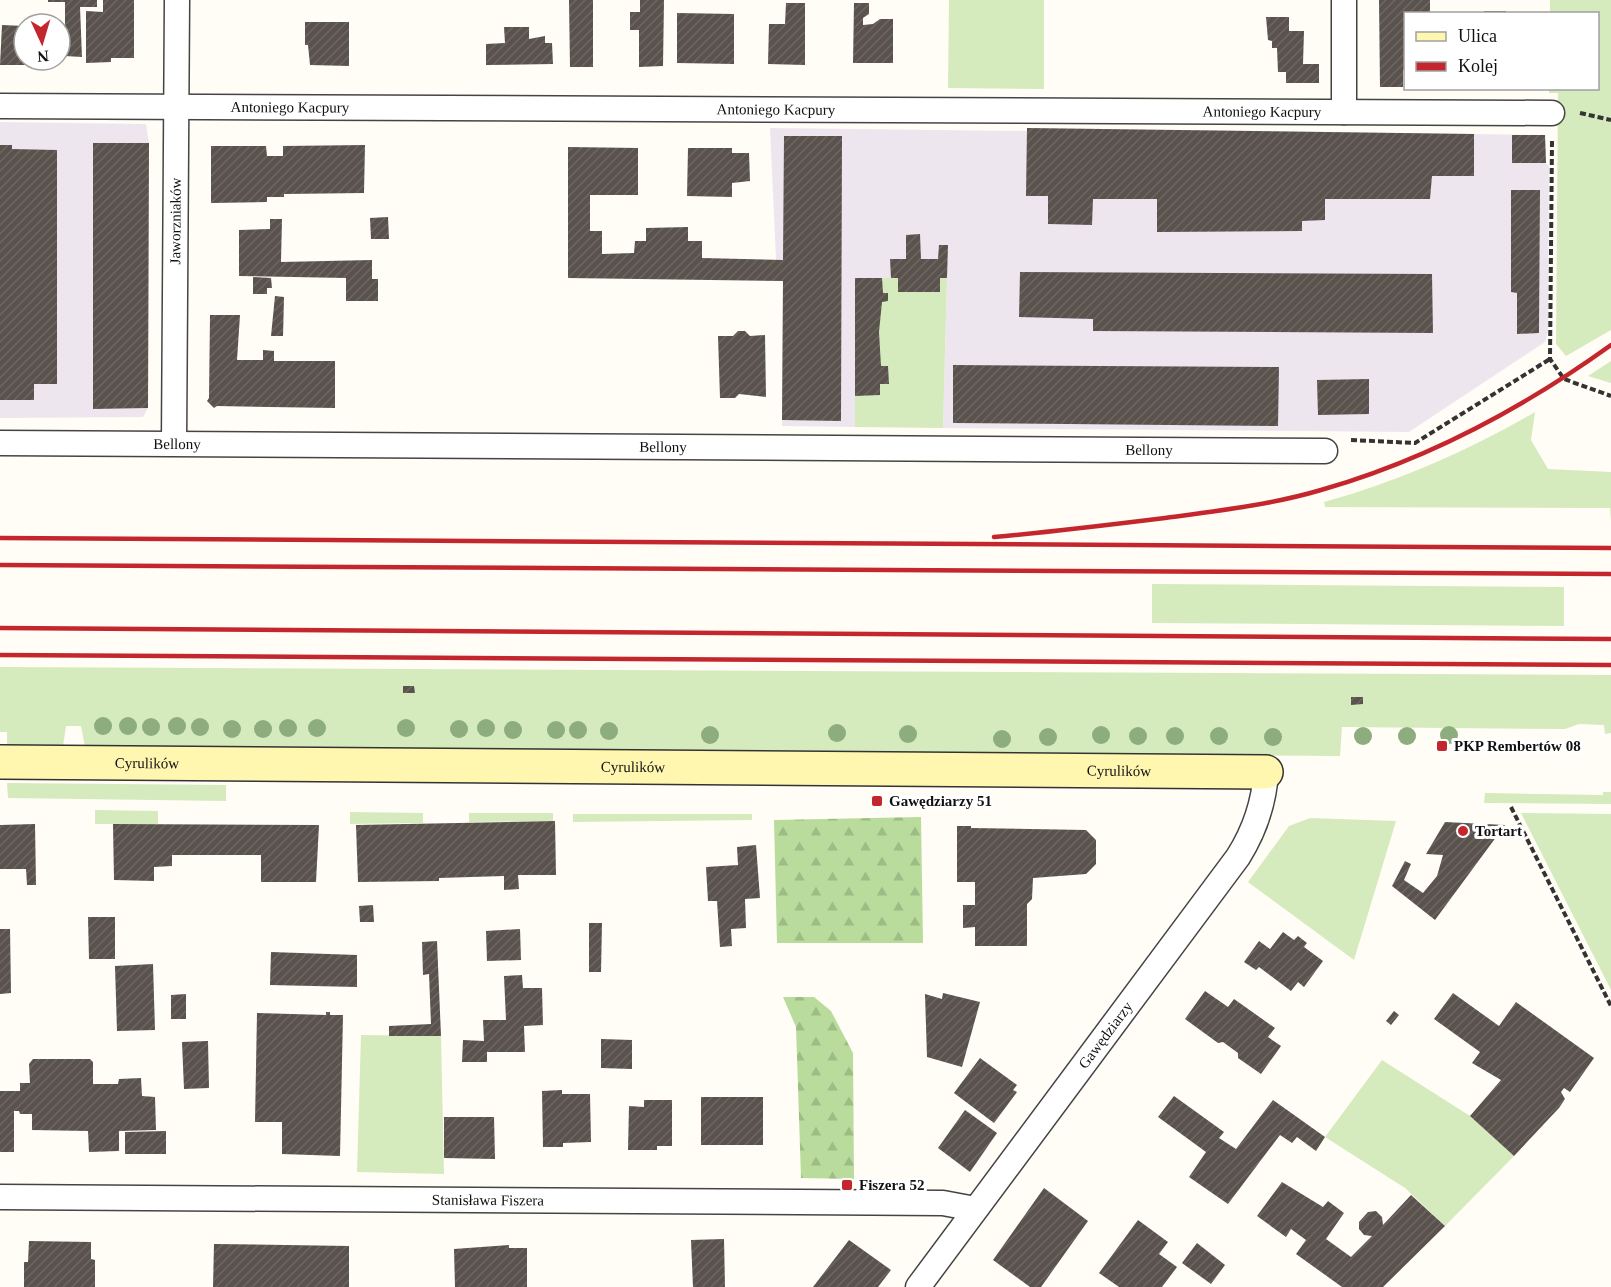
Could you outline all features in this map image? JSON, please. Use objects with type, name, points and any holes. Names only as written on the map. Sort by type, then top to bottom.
[{"type":"main road","name":"Cyrulików","points":[[0,762],[1266,772]]},
{"type":"street","name":"Jaworzniaków","points":[[174,443],[177,0]]},
{"type":"street","points":[[1344,0],[1344,112]]},
{"type":"street","name":"Antoniego Kacpury","points":[[0,106],[1344,112],[1552,121]]},
{"type":"street","name":"Bellony","points":[[0,443],[1325,451]]},
{"type":"street","name":"Gawędziarzy","points":[[918,1287],[1238,857],[1256,825],[1265,789],[1266,772]]},
{"type":"street","name":"Stanisława Fiszera","points":[[0,1197],[943,1203],[975,1209]]},
{"type":"path","points":[[1552,121],[1550,359],[1564,379],[1611,396]]},
{"type":"path","points":[[1348,440],[1415,443],[1550,359]]},
{"type":"path","points":[[1511,807],[1611,1006]]},
{"type":"shaded area","points":[[0,122],[146,124],[149,143],[148,408],[143,417],[0,418]]},
{"type":"shaded area","points":[[770,128],[1027,131],[1027,128],[1545,135],[1546,163],[1549,166],[1548,332],[1545,342],[1409,432],[943,428],[947,279],[855,278],[855,427],[782,426],[783,260],[776,260]]},
{"type":"green space","points":[[949,0],[1044,0],[1044,89],[948,88]]},
{"type":"green space","points":[[1550,0],[1611,0],[1611,330],[1566,356],[1556,344],[1558,93],[1549,93],[1549,90],[1599,90],[1599,12],[1550,12]]},
{"type":"green space","points":[[855,278],[947,278],[943,428],[855,427]]},
{"type":"green space","points":[[1611,361],[1611,383],[1588,376]]},
{"type":"green space","points":[[1535,412],[1531,440],[1548,469],[1611,472],[1611,521],[1610,508],[1325,507],[1324,502],[1406,475],[1459,452]]},
{"type":"green space","points":[[1152,584],[1564,587],[1564,626],[1152,623]]},
{"type":"green space","points":[[0,667],[1611,675],[1611,733],[1605,734],[1604,725],[1579,724],[1565,729],[1342,727],[1340,756],[85,747],[81,726],[66,726],[63,746],[7,747],[7,732],[0,732]]},
{"type":"green space","points":[[7,783],[226,785],[226,801],[8,798]]},
{"type":"green space","points":[[1603,792],[1611,792],[1611,804],[1484,803],[1485,793],[1603,795]]},
{"type":"green space","points":[[95,810],[158,811],[158,824],[95,824]]},
{"type":"green space","points":[[350,812],[423,813],[423,823],[350,824]]},
{"type":"green space","points":[[469,813],[553,813],[553,821],[469,822]]},
{"type":"green space","points":[[1521,813],[1611,814],[1611,990]]},
{"type":"green space","points":[[573,814],[752,814],[752,820],[573,822]]},
{"type":"green space","points":[[921,817],[923,943],[777,943],[774,820]]},
{"type":"green space","points":[[1310,818],[1396,821],[1354,960],[1248,882],[1289,826]]},
{"type":"green space","points":[[783,997],[814,997],[831,1011],[853,1053],[854,1179],[801,1178],[796,1027]]},
{"type":"green space","points":[[361,1035],[441,1036],[444,1174],[357,1172]]},
{"type":"green space","points":[[1382,1060],[1470,1116],[1514,1156],[1445,1226],[1405,1188],[1325,1137]]},
{"type":"building","points":[[48,0],[97,0],[97,7],[80,7],[82,57],[72,56],[72,12],[65,12],[65,2],[48,2]]},
{"type":"building","points":[[103,0],[134,0],[134,58],[111,58],[111,62],[86,63],[86,11],[103,12]]},
{"type":"building","points":[[569,0],[593,0],[593,67],[570,67]]},
{"type":"building","points":[[640,0],[664,0],[663,66],[639,67],[639,30],[630,30],[630,12],[640,12]]},
{"type":"building","points":[[1379,0],[1430,0],[1430,12],[1404,12],[1403,87],[1380,87]]},
{"type":"building","points":[[786,3],[805,3],[805,65],[768,64],[769,24],[785,24]]},
{"type":"building","points":[[854,3],[869,3],[869,14],[863,18],[863,25],[873,24],[880,19],[893,19],[893,63],[853,63]]},
{"type":"building","points":[[677,13],[734,14],[734,64],[677,63]]},
{"type":"building","points":[[1266,17],[1289,17],[1289,31],[1304,31],[1303,64],[1319,64],[1319,83],[1286,83],[1286,72],[1278,72],[1277,48],[1272,48],[1272,41],[1268,40]]},
{"type":"building","points":[[305,22],[349,22],[349,66],[310,65],[308,45],[305,45]]},
{"type":"building","points":[[2,25],[12,25],[12,65],[0,65]]},
{"type":"building","points":[[504,27],[529,27],[529,39],[545,36],[545,43],[552,43],[553,64],[486,65],[486,44],[505,43]]},
{"type":"building","points":[[1027,128],[1474,134],[1474,176],[1432,176],[1430,199],[1325,199],[1325,220],[1302,221],[1302,231],[1157,232],[1157,199],[1093,199],[1092,225],[1048,224],[1048,196],[1026,196]]},
{"type":"building","points":[[1512,135],[1545,135],[1546,163],[1512,163]]},
{"type":"building","points":[[784,136],[842,136],[841,421],[782,420],[783,281],[568,278],[568,147],[638,148],[638,195],[590,195],[590,231],[602,231],[602,254],[634,253],[635,241],[646,241],[646,228],[688,227],[688,241],[702,241],[702,258],[783,260]]},
{"type":"building","points":[[93,143],[149,143],[148,408],[93,409]]},
{"type":"building","points":[[0,145],[12,145],[12,149],[57,150],[57,384],[34,384],[34,400],[0,400]]},
{"type":"building","points":[[365,145],[364,193],[284,194],[284,197],[267,197],[267,202],[211,203],[211,146],[266,146],[267,156],[283,156],[283,146]]},
{"type":"building","points":[[688,148],[732,148],[732,153],[749,153],[750,181],[732,183],[732,197],[687,196]]},
{"type":"building","points":[[1511,190],[1540,190],[1539,333],[1517,334],[1517,293],[1511,292]]},
{"type":"building","points":[[388,217],[389,239],[371,239],[370,218]]},
{"type":"building","points":[[270,219],[282,219],[281,262],[372,260],[372,279],[378,279],[378,301],[346,301],[346,278],[239,276],[239,230],[270,229]]},
{"type":"building","points":[[920,234],[921,259],[938,259],[939,245],[948,245],[947,278],[940,278],[940,292],[898,292],[898,278],[891,278],[890,259],[906,259],[906,235]]},
{"type":"building","points":[[1020,272],[1432,274],[1433,333],[1093,331],[1093,319],[1019,317]]},
{"type":"building","points":[[253,277],[271,278],[272,288],[267,288],[267,294],[253,294]]},
{"type":"building","points":[[855,278],[882,278],[883,293],[888,293],[888,301],[882,302],[879,332],[881,366],[888,366],[889,384],[880,384],[880,395],[855,396]]},
{"type":"building","points":[[275,296],[284,297],[283,336],[271,336]]},
{"type":"building","points":[[210,315],[240,315],[237,360],[263,360],[263,350],[274,351],[274,361],[335,361],[335,408],[217,406],[214,408],[207,401],[209,398]]},
{"type":"building","points":[[738,331],[745,331],[750,336],[765,335],[766,397],[739,394],[735,398],[720,398],[718,336],[733,336]]},
{"type":"building","points":[[953,365],[1279,367],[1278,426],[953,423]]},
{"type":"building","points":[[1369,379],[1369,414],[1318,415],[1317,380]]},
{"type":"building","points":[[403,686],[414,686],[415,693],[403,693]]},
{"type":"building","points":[[1351,697],[1363,697],[1363,704],[1351,705]]},
{"type":"building","points":[[555,821],[556,875],[518,875],[519,889],[504,890],[504,876],[439,878],[439,881],[358,882],[356,825]]},
{"type":"building","points":[[1445,822],[1505,825],[1435,920],[1392,886],[1405,861],[1411,864],[1404,880],[1423,893],[1437,876],[1443,855],[1426,854]]},
{"type":"building","points":[[35,824],[36,885],[27,885],[26,869],[0,869],[0,825]]},
{"type":"building","points":[[113,824],[319,825],[316,882],[261,882],[261,855],[172,855],[172,866],[154,867],[154,881],[114,880]]},
{"type":"building","points":[[957,826],[1086,830],[1096,840],[1096,864],[1086,874],[1033,878],[1032,899],[1027,904],[1027,946],[975,946],[975,927],[963,928],[963,905],[975,905],[975,882],[957,882]]},
{"type":"building","points":[[756,845],[760,898],[745,899],[746,928],[731,929],[732,946],[720,947],[717,901],[708,901],[706,867],[738,865],[737,847]]},
{"type":"building","points":[[373,905],[374,922],[360,922],[359,906]]},
{"type":"building","points":[[88,917],[115,917],[115,959],[89,959]]},
{"type":"building","points":[[589,923],[602,923],[601,972],[589,972]]},
{"type":"building","points":[[0,929],[10,929],[11,993],[0,994]]},
{"type":"building","points":[[520,929],[521,960],[487,961],[486,931]]},
{"type":"building","points":[[1283,932],[1294,940],[1298,936],[1307,943],[1304,947],[1323,961],[1304,987],[1298,982],[1291,991],[1259,967],[1256,970],[1244,962],[1259,941],[1270,949]]},
{"type":"building","points":[[437,941],[441,1036],[389,1036],[389,1026],[431,1024],[429,974],[423,975],[422,942]]},
{"type":"building","points":[[271,952],[357,955],[357,987],[270,985]]},
{"type":"building","points":[[153,964],[155,1030],[117,1031],[115,966]]},
{"type":"building","points":[[522,975],[523,988],[542,988],[543,1025],[524,1026],[525,1052],[487,1052],[487,1062],[462,1062],[463,1040],[484,1041],[483,1020],[506,1020],[504,976]]},
{"type":"building","points":[[1205,991],[1228,1007],[1234,999],[1275,1028],[1268,1037],[1281,1046],[1261,1074],[1238,1058],[1238,1053],[1223,1042],[1218,1043],[1185,1019]]},
{"type":"building","points":[[943,993],[980,1002],[962,1067],[927,1057],[925,994],[942,999]]},
{"type":"building","points":[[1453,993],[1499,1026],[1516,1002],[1594,1058],[1570,1092],[1564,1088],[1561,1092],[1565,1099],[1559,1108],[1514,1156],[1470,1116],[1501,1080],[1472,1063],[1480,1052],[1434,1019]]},
{"type":"building","points":[[186,994],[186,1019],[171,1019],[171,995]]},
{"type":"building","points":[[1394,1011],[1399,1015],[1391,1025],[1386,1021]]},
{"type":"building","points":[[326,1012],[330,1012],[330,1015],[343,1015],[340,1156],[282,1154],[282,1122],[255,1122],[257,1013],[326,1015]]},
{"type":"building","points":[[601,1039],[632,1040],[632,1069],[601,1068]]},
{"type":"building","points":[[208,1041],[209,1088],[184,1089],[182,1042]]},
{"type":"building","points":[[980,1058],[1017,1085],[1013,1090],[1017,1092],[994,1123],[954,1093]]},
{"type":"building","points":[[33,1059],[90,1059],[93,1062],[93,1084],[118,1084],[119,1079],[141,1078],[142,1096],[155,1097],[156,1130],[119,1131],[119,1151],[89,1152],[88,1131],[32,1130],[32,1114],[20,1114],[19,1111],[14,1111],[14,1152],[0,1152],[0,1091],[20,1091],[20,1083],[30,1083],[29,1064]]},
{"type":"building","points":[[562,1090],[562,1094],[590,1094],[591,1142],[563,1143],[563,1147],[543,1147],[542,1091]]},
{"type":"building","points":[[1174,1096],[1224,1132],[1219,1138],[1236,1149],[1273,1100],[1325,1137],[1316,1151],[1297,1137],[1292,1143],[1280,1135],[1228,1204],[1189,1177],[1206,1152],[1158,1117]]},
{"type":"building","points":[[701,1097],[763,1097],[763,1145],[701,1145]]},
{"type":"building","points":[[644,1100],[672,1100],[672,1146],[657,1146],[657,1150],[628,1150],[629,1106],[644,1107]]},
{"type":"building","points":[[965,1110],[997,1133],[970,1172],[938,1148]]},
{"type":"building","points":[[444,1117],[494,1117],[495,1159],[444,1158]]},
{"type":"building","points":[[166,1131],[166,1154],[125,1154],[125,1132]]},
{"type":"building","points":[[1282,1182],[1323,1207],[1328,1201],[1344,1213],[1326,1239],[1351,1257],[1372,1236],[1364,1235],[1359,1229],[1359,1222],[1368,1212],[1376,1211],[1382,1217],[1383,1225],[1411,1195],[1445,1226],[1383,1287],[1342,1287],[1296,1254],[1306,1240],[1291,1229],[1286,1237],[1257,1216]]},
{"type":"building","points":[[1044,1188],[1088,1221],[1041,1287],[1030,1287],[993,1260]]},
{"type":"building","points":[[1138,1220],[1168,1242],[1159,1254],[1177,1267],[1162,1287],[1119,1287],[1099,1273]]},
{"type":"building","points":[[724,1239],[725,1287],[693,1287],[691,1240]]},
{"type":"building","points":[[849,1240],[891,1270],[878,1287],[813,1287]]},
{"type":"building","points":[[29,1241],[91,1242],[91,1259],[95,1260],[95,1287],[24,1287],[24,1262],[28,1262]]},
{"type":"building","points":[[1197,1243],[1225,1265],[1211,1284],[1182,1263]]},
{"type":"building","points":[[214,1244],[349,1246],[349,1287],[213,1287]]},
{"type":"building","points":[[509,1245],[509,1248],[527,1248],[527,1287],[455,1287],[454,1249]]},
{"type":"railway","points":[[994,537],[1101,526],[1263,504],[1360,478],[1435,448],[1508,411],[1611,345]]},
{"type":"railway","points":[[0,538],[1611,548]]},
{"type":"railway","points":[[0,565],[1611,574]]},
{"type":"railway","points":[[0,628],[1611,639]]},
{"type":"railway","points":[[0,655],[1611,665]]},
{"type":"place","name":"PKP Rembertów 08","points":[[1442,746]]},
{"type":"place","name":"Gawędziarzy 51","points":[[877,801]]},
{"type":"place","name":"Tortart","points":[[1463,831]]},
{"type":"place","name":"Fiszera 52","points":[[847,1185]]}]
